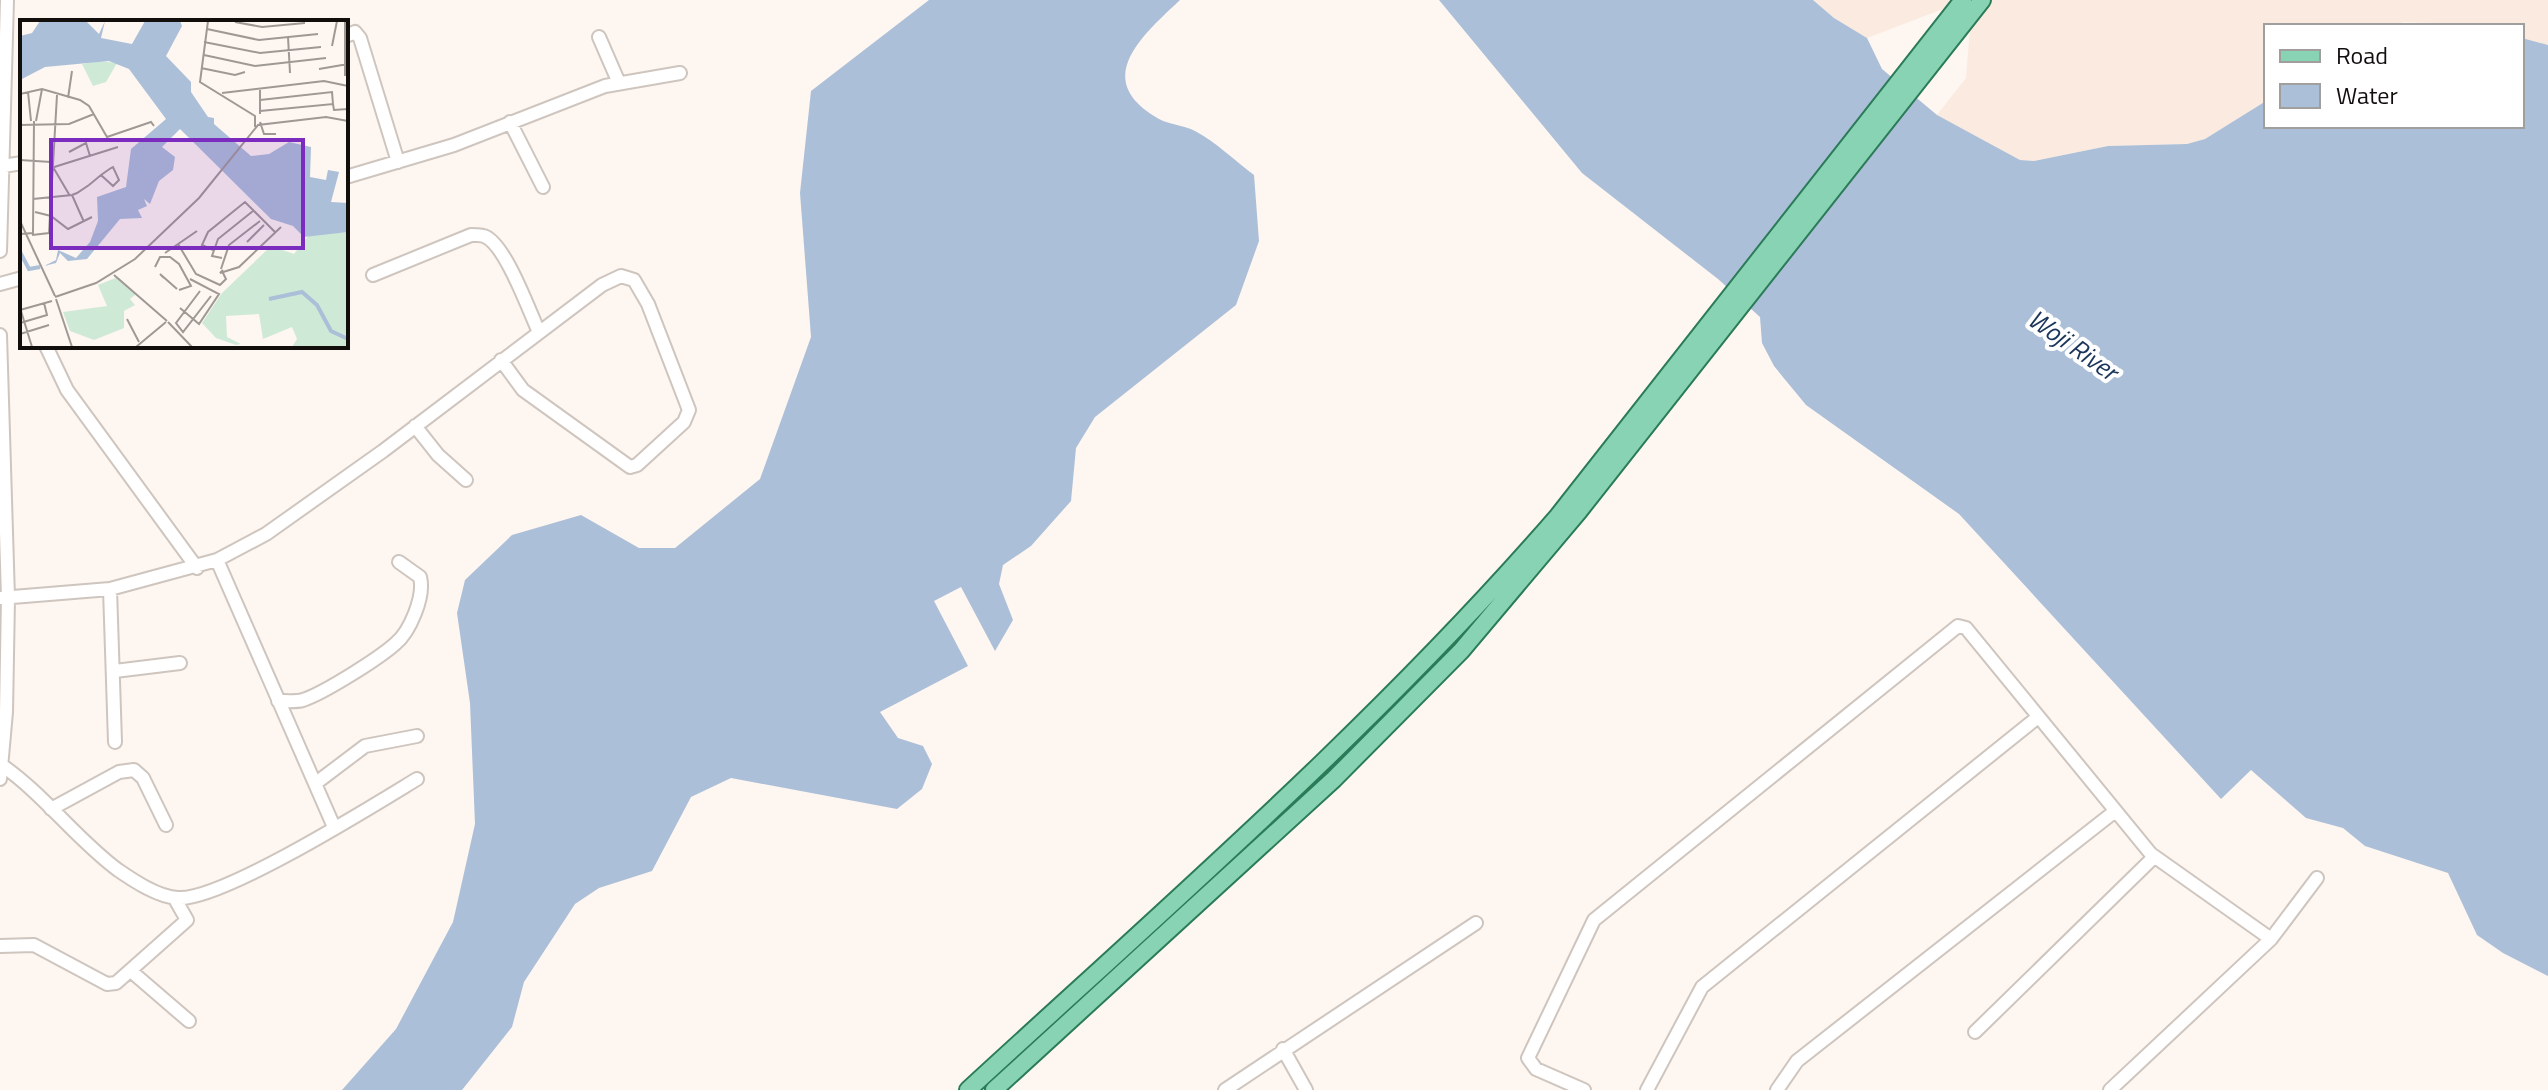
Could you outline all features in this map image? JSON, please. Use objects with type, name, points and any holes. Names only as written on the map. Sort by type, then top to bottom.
[{"type":"main road","points":[[994,1090],[1334,779],[1414,701],[1522,580],[1962,9],[1982,0]]},
{"type":"main road","points":[[968,1090],[1377,713],[1499,584],[1717,324]]},
{"type":"street","points":[[0,251],[7,0]]},
{"type":"street","points":[[348,35],[355,32],[360,38],[398,162]]},
{"type":"street","points":[[599,37],[619,83]]},
{"type":"street","points":[[348,176],[454,145],[619,83],[680,73]]},
{"type":"street","points":[[510,122],[543,187]]},
{"type":"street","points":[[3,166],[20,163]]},
{"type":"street","points":[[373,275],[471,235],[484,235],[505,259],[539,332]]},
{"type":"street","points":[[4,598],[110,589],[197,568],[217,560],[266,534],[602,285],[628,276],[648,304],[689,410],[684,422],[637,465],[630,467],[523,390],[501,360]]},
{"type":"street","points":[[0,284],[20,281]]},
{"type":"street","points":[[0,335],[4,598],[0,779]]},
{"type":"street","points":[[47,348],[67,390],[197,568]]},
{"type":"street","points":[[415,426],[438,455],[466,480]]},
{"type":"street","points":[[217,560],[334,827]]},
{"type":"street","points":[[278,701],[301,701],[397,643],[416,609],[422,585],[420,577],[399,562]]},
{"type":"street","points":[[110,589],[115,742]]},
{"type":"street","points":[[1584,1090],[1536,1069],[1528,1058],[1529,1049],[1594,920],[1958,626],[1966,628],[2154,857],[2271,939]]},
{"type":"street","points":[[115,671],[180,663]]},
{"type":"street","points":[[1647,1090],[1702,987],[2038,717]]},
{"type":"street","points":[[316,783],[365,746],[417,736]]},
{"type":"street","points":[[1,764],[115,867],[139,884],[175,899],[197,897],[251,874],[417,779]]},
{"type":"street","points":[[51,809],[119,772],[134,770],[143,778],[166,825]]},
{"type":"street","points":[[1777,1090],[1797,1061],[2114,812]]},
{"type":"street","points":[[1975,1032],[2154,857]]},
{"type":"street","points":[[2110,1090],[2271,939],[2317,878]]},
{"type":"street","points":[[0,946],[34,945],[107,984],[116,983],[187,920],[175,899]]},
{"type":"street","points":[[1225,1090],[1476,923]]},
{"type":"street","points":[[132,972],[189,1021]]},
{"type":"street","points":[[1283,1049],[1306,1090]]},
{"type":"shaded area","points":[[1813,0],[1953,0],[1948,7],[1867,38],[1834,18]]},
{"type":"shaded area","points":[[1992,0],[2548,0],[2548,45],[2524,39],[2524,24],[2264,24],[2264,102],[2205,139],[2187,144],[2108,146],[2034,161],[2020,160],[1937,115],[1966,78],[1970,29]]},
{"type":"water","points":[[929,0],[1180,0],[1138,43],[1129,58],[1125,74],[1128,89],[1139,104],[1159,119],[1203,135],[1254,175],[1259,241],[1236,305],[1095,417],[1076,448],[1071,501],[1031,546],[1003,565],[999,584],[1013,620],[995,651],[961,587],[934,601],[968,666],[880,712],[898,738],[923,746],[932,764],[922,789],[897,809],[731,778],[691,797],[652,871],[599,888],[575,904],[524,982],[512,1027],[462,1090],[342,1090],[396,1029],[453,922],[475,824],[470,703],[457,613],[465,580],[512,535],[581,515],[639,548],[675,548],[760,479],[811,337],[800,193],[811,91]]},
{"type":"water","name":"Woji River","points":[[1439,0],[1813,0],[1834,18],[1867,38],[1882,69],[1937,115],[2020,160],[2034,161],[2108,146],[2187,144],[2205,139],[2264,102],[2264,128],[2524,128],[2524,39],[2548,45],[2548,976],[2503,953],[2477,935],[2448,873],[2365,846],[2343,828],[2306,818],[2251,770],[2221,799],[1959,514],[1806,405],[1774,366],[1762,343],[1760,317],[1718,279],[1582,173]]}]
